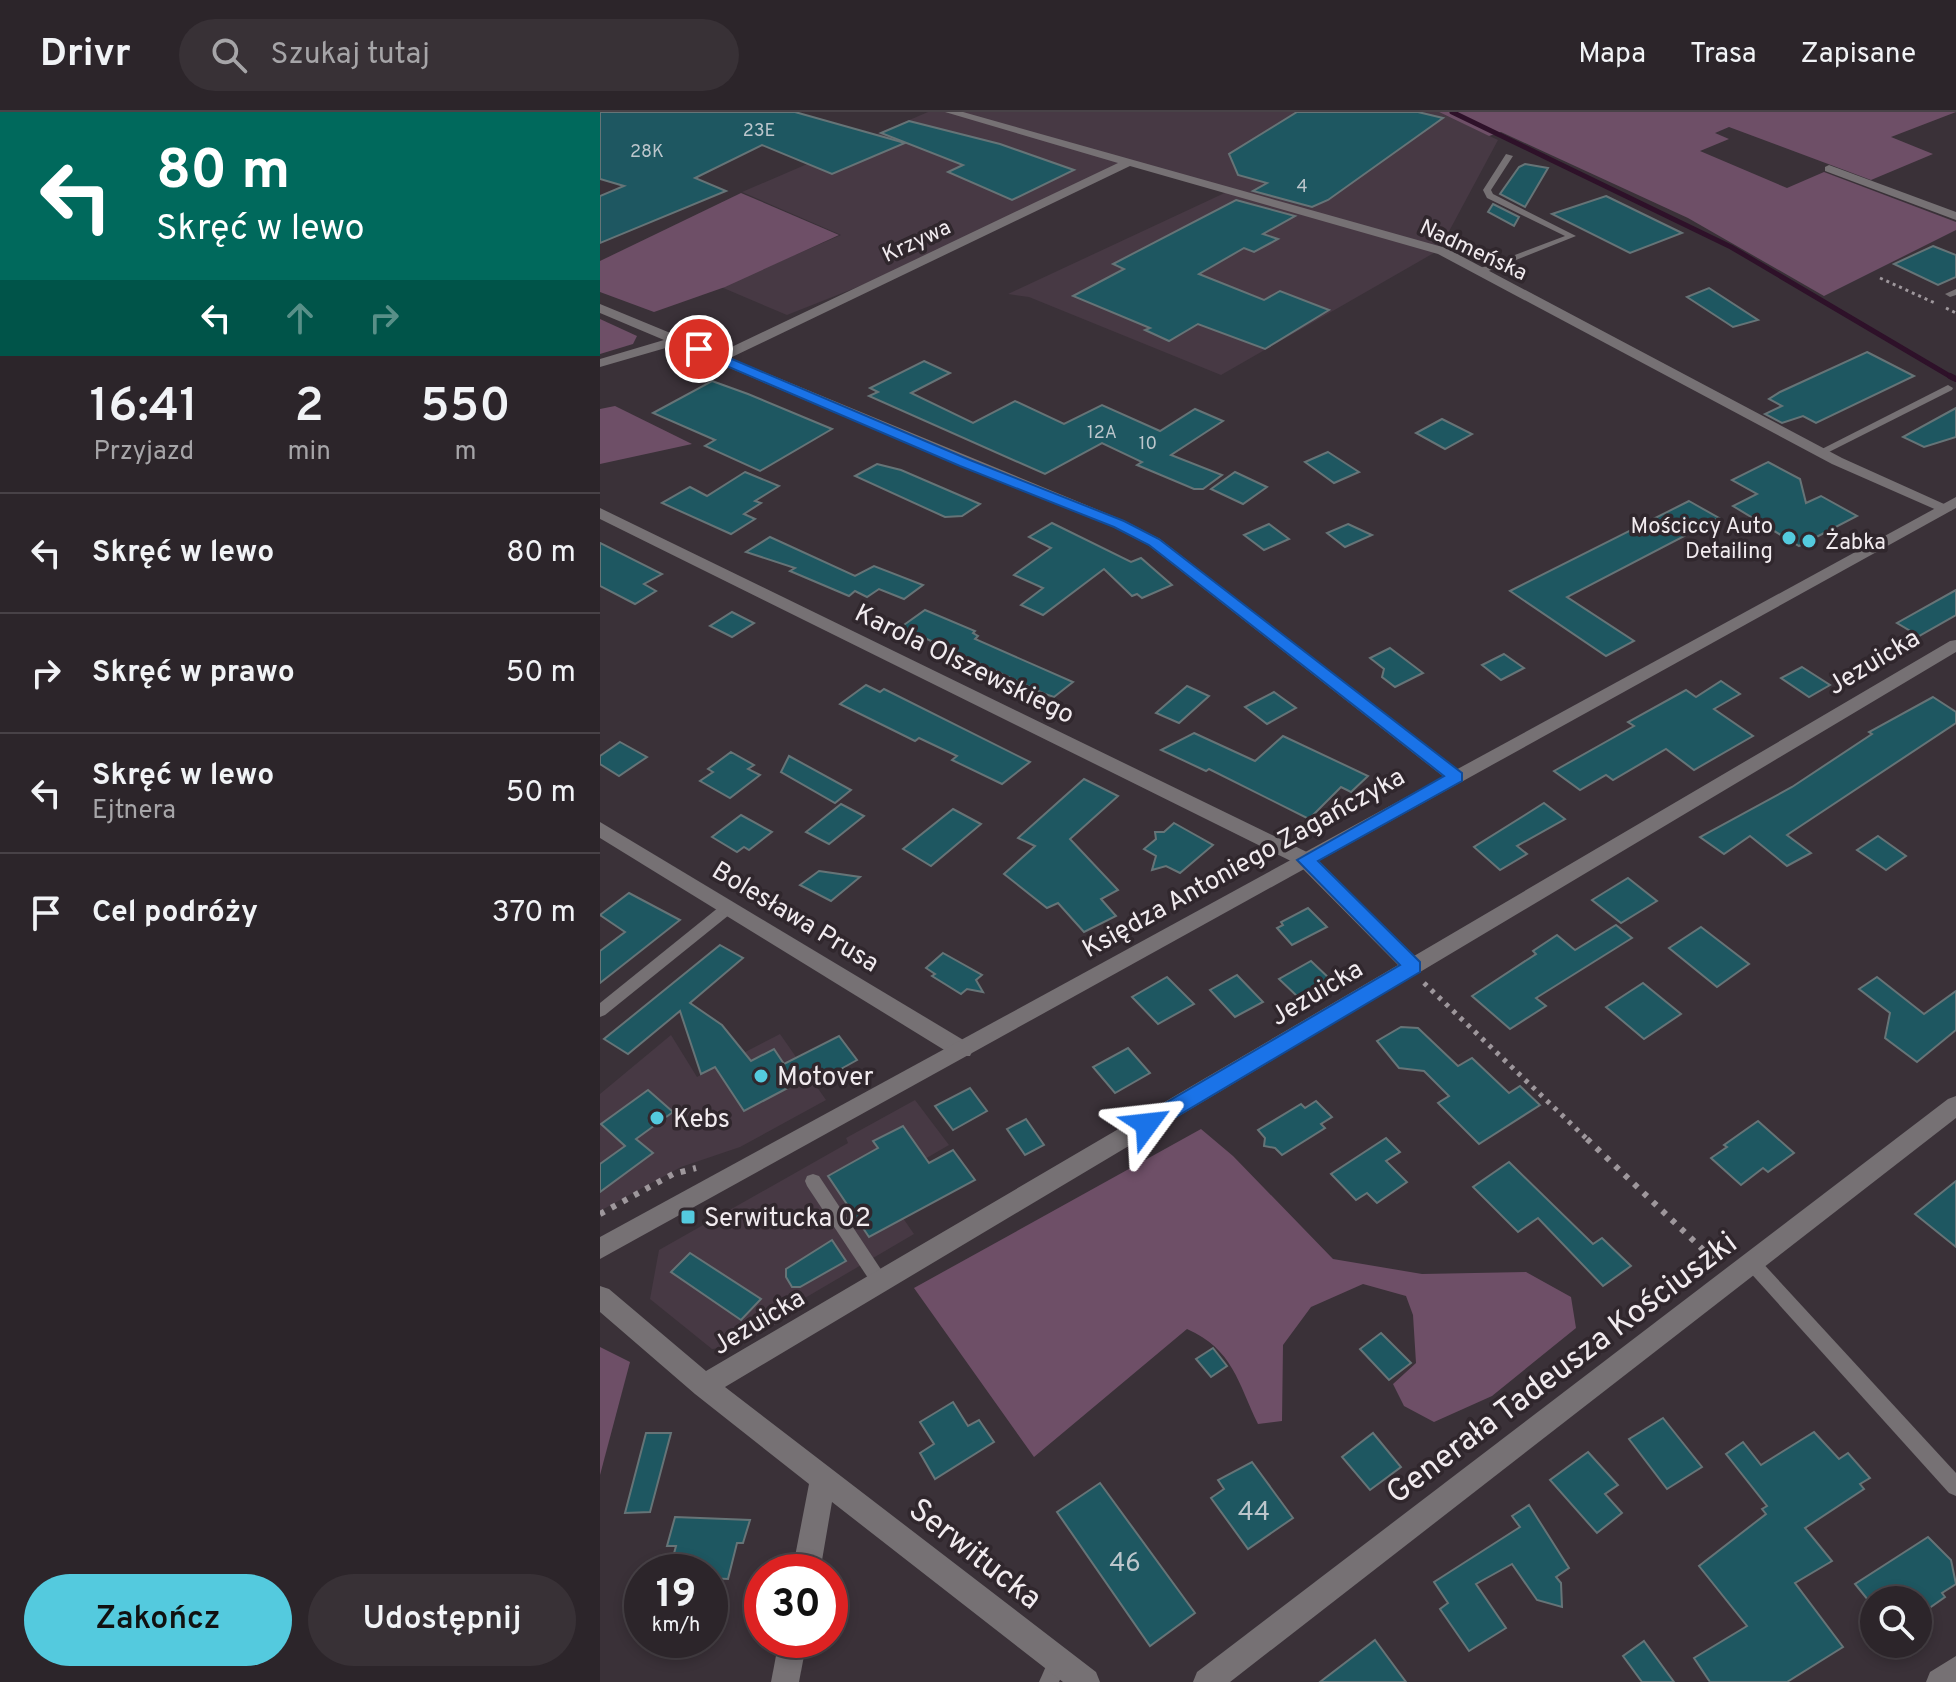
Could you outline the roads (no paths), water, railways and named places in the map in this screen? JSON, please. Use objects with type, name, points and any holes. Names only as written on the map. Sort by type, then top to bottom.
[{"type":"street","name":"Nadmeńska","points":[[951,112],[1402,237],[1442,251],[1821,452],[1951,505]]},
{"type":"street","name":"Krzywa","points":[[720,358],[1130,162]]},
{"type":"street","points":[[1829,169],[1956,216]]},
{"type":"street","points":[[600,308],[965,463],[1119,524],[1154,542],[1456,777]]},
{"type":"street","points":[[600,363],[678,340]]},
{"type":"street","name":"Księdza Antoniego Zagańczyka","points":[[600,1249],[1951,505]]},
{"type":"street","name":"Karola Olszewskiego","points":[[600,513],[1306,860],[1417,973]]},
{"type":"street","name":"Jezuicka","points":[[704,1386],[1417,973],[1956,645]]},
{"type":"street","name":"Bolesława Prusa","points":[[600,829],[962,1050]]},
{"type":"street","name":"Generała Tadeusza Kościuszki","points":[[1207,1682],[1956,1105]]},
{"type":"street","name":"Serwitucka","points":[[600,1297],[1053,1672],[1086,1682]]},
{"type":"street","points":[[809,1554],[823,1480]]},
{"type":"street","points":[[785,1682],[790,1658]]},
{"type":"street","points":[[1940,1682],[1956,1670]]},
{"type":"lane","points":[[1481,271],[1572,236],[1490,196],[1487,190],[1509,156]]},
{"type":"lane","points":[[1821,452],[1948,388]]},
{"type":"lane","points":[[600,1011],[729,907]]},
{"type":"lane","points":[[813,1181],[880,1282]]},
{"type":"lane","points":[[1753,1264],[1956,1487]]},
{"type":"waterway","points":[[1452,112],[1731,247],[1953,378]]},
{"type":"waterway","points":[[1950,376],[1956,379]]},
{"type":"place","name":"Mościccy Auto Detailing","points":[[1789,538]]},
{"type":"place","name":"Żabka","points":[[1809,541]]},
{"type":"place","name":"Motover","points":[[761,1076]]},
{"type":"place","name":"Kebs","points":[[657,1118]]},
{"type":"place","name":"Serwitucka 02","points":[[688,1217]]}]
